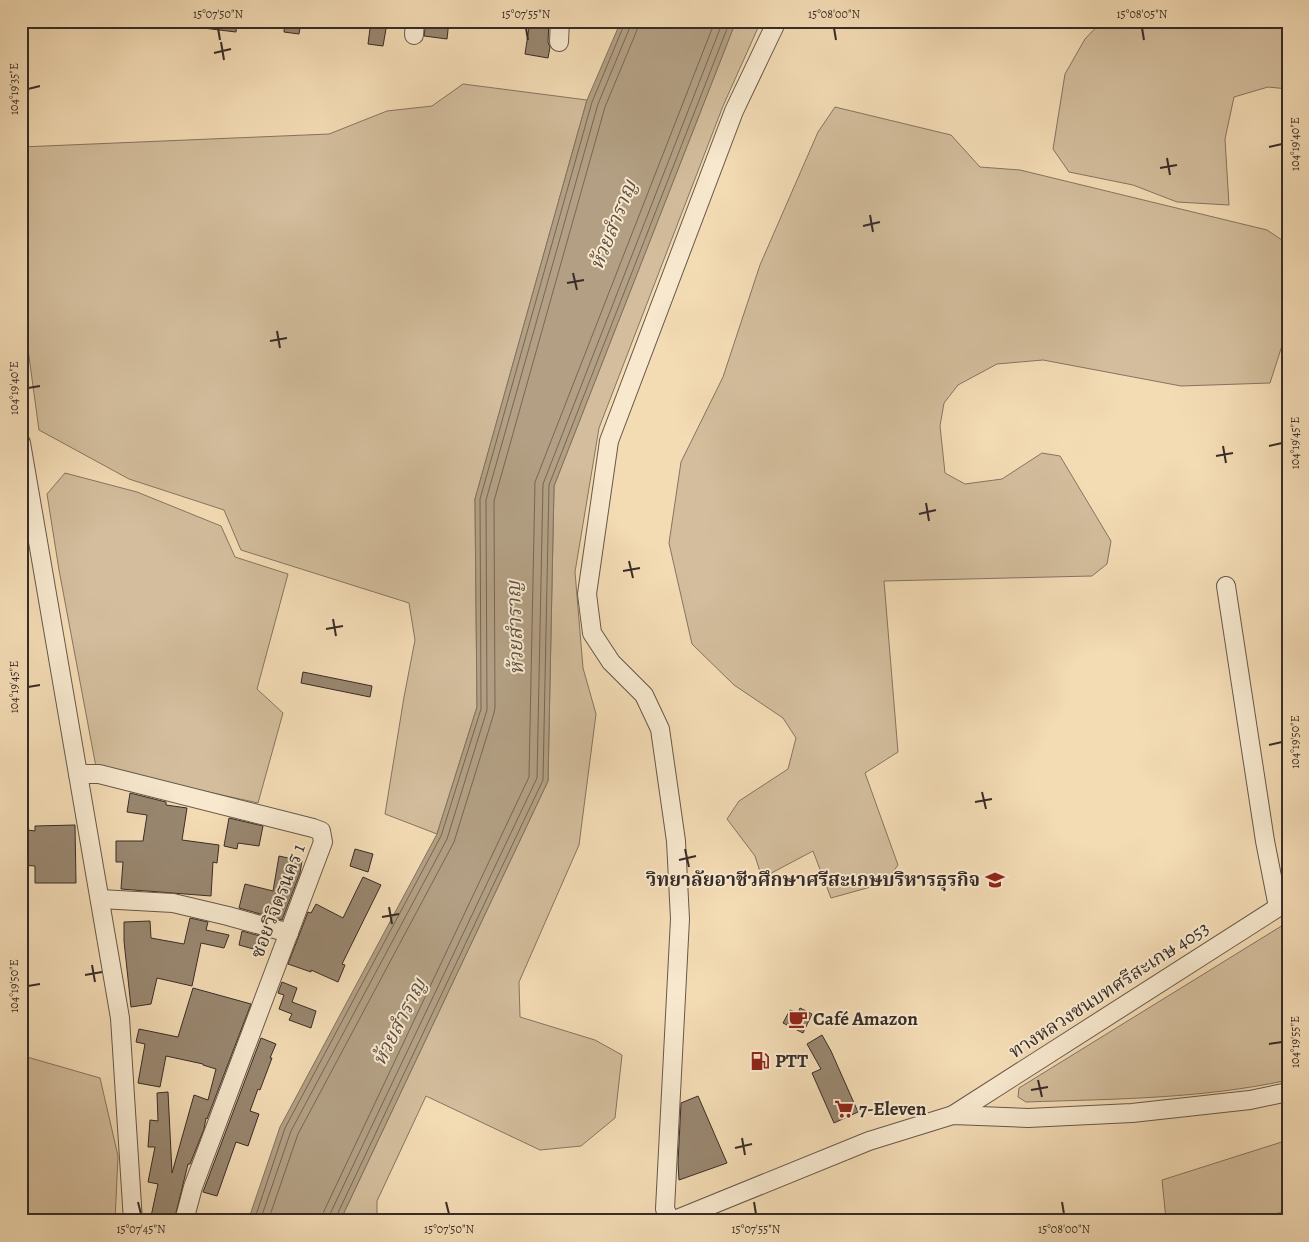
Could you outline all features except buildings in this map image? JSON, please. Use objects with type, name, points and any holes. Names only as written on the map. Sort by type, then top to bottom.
[{"type":"street","points":[[559,42],[560,21]]},
{"type":"street","points":[[777,21],[734,110],[609,441],[587,594],[592,633],[611,662],[644,695],[660,728],[676,841],[680,919],[666,1209],[671,1221],[869,1141],[953,1115],[1028,1118],[1132,1113],[1250,1100],[1288,1092]]},
{"type":"street","points":[[21,443],[120,1018],[133,1221]]},
{"type":"street","points":[[1226,586],[1265,840],[1283,904]]},
{"type":"street","name":"ซอยวิจิตรนคร 1","points":[[78,774],[99,774],[321,831],[323,842],[192,1187],[184,1221]]},
{"type":"street","points":[[100,899],[172,903],[289,933]]},
{"type":"street","name":"ทางหลวงชนบทศรีสะเกษ 4053","points":[[953,1115],[1283,904]]},
{"type":"shaded area","points":[[736,21],[761,21],[723,106],[599,428],[575,572],[583,668],[596,714],[579,845],[519,982],[520,1017],[595,1040],[622,1055],[615,1118],[581,1146],[540,1150],[426,1096],[377,1201],[377,1221],[340,1221],[548,781],[554,486]]},
{"type":"shaded area","points":[[1102,21],[1288,21],[1288,89],[1268,87],[1234,97],[1225,139],[1229,205],[1177,202],[1133,185],[1069,172],[1053,149],[1065,74],[1085,39]]},
{"type":"shaded area","points":[[463,84],[587,100],[475,499],[477,707],[437,834],[385,814],[415,640],[409,603],[241,550],[224,510],[129,479],[39,430],[21,298],[21,147],[329,134],[387,111],[432,106]]},
{"type":"shaded area","points":[[835,107],[951,135],[980,167],[1020,170],[1267,230],[1288,244],[1288,327],[1270,383],[1181,386],[1043,360],[997,364],[958,385],[944,403],[940,426],[945,473],[965,484],[1002,479],[1042,453],[1060,456],[1111,541],[1107,564],[1092,576],[884,581],[898,752],[865,773],[898,865],[885,883],[831,898],[813,851],[762,878],[755,856],[727,819],[739,801],[788,769],[796,738],[783,718],[734,685],[692,644],[669,543],[681,462],[723,377],[760,265],[818,132]]},
{"type":"shaded area","points":[[65,473],[137,492],[221,526],[235,557],[288,574],[257,689],[283,713],[258,803],[96,767],[59,570],[47,494]]},
{"type":"shaded area","points":[[1288,922],[1288,1080],[1190,1095],[1026,1102],[1018,1097],[1019,1088]]},
{"type":"shaded area","points":[[21,1056],[100,1078],[118,1156],[115,1221],[21,1221]]},
{"type":"shaded area","points":[[1288,1140],[1288,1210],[1254,1221],[1162,1221],[1166,1219],[1162,1180]]},
{"type":"water","name":"ห้วยสำราญ","points":[[621,21],[736,21],[554,486],[548,781],[340,1221],[248,1221],[280,1127],[437,834],[477,707],[475,499],[587,100]]},
{"type":"place","name":"วิทยาลัยอาชีวศึกษาศรีสะเกษบริหารธุรกิจ","points":[[995,880]]},
{"type":"place","name":"Café Amazon","points":[[798,1019]]},
{"type":"place","name":"PTT","points":[[760,1061]]},
{"type":"place","name":"7-Eleven","points":[[844,1109]]}]
